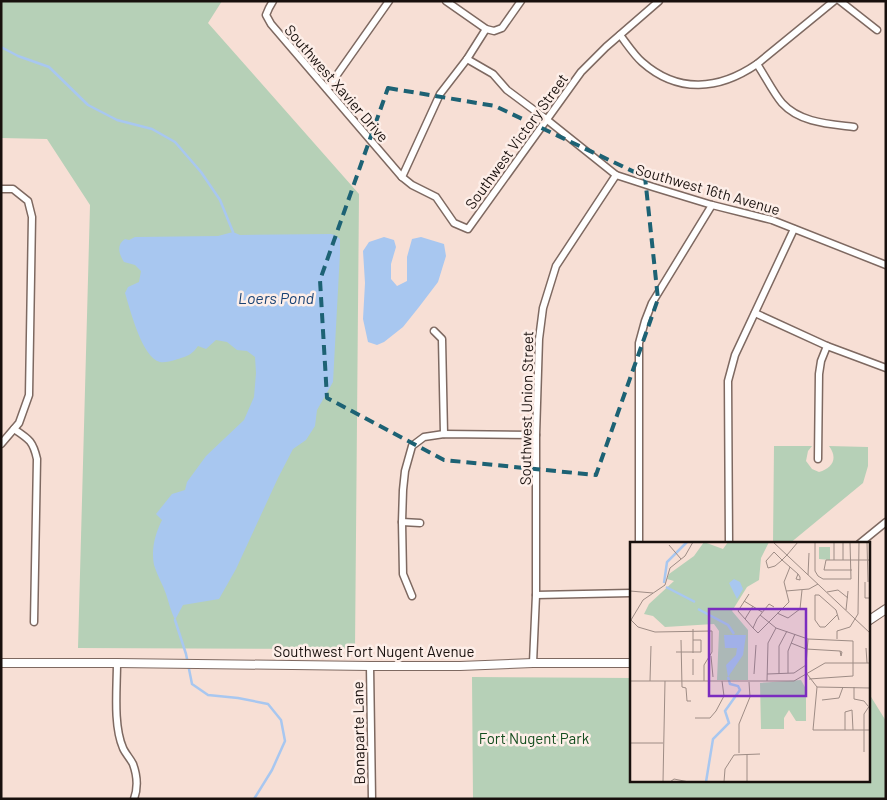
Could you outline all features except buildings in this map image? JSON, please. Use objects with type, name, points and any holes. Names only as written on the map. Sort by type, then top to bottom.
[{"type":"street","name":"Southwest Xavier Drive","points":[[273,1],[266,15],[271,24],[402,177]]},
{"type":"street","points":[[327,89],[389,1]]},
{"type":"street","points":[[446,1],[486,29],[494,31],[502,28],[521,1]]},
{"type":"street","name":"Southwest Victory Street","points":[[402,177],[412,186],[436,197],[454,223],[468,229],[581,72],[606,47],[659,1]]},
{"type":"street","points":[[620,35],[642,62],[663,78],[680,84],[700,86],[722,82],[745,73],[834,1]]},
{"type":"street","points":[[840,1],[877,30]]},
{"type":"street","points":[[402,177],[440,94],[486,29]]},
{"type":"street","name":"Southwest 16th Avenue","points":[[467,58],[493,74],[507,90],[616,175],[652,188],[772,220],[886,265]]},
{"type":"street","points":[[757,64],[782,103],[796,115],[818,122],[854,127]]},
{"type":"street","name":"Southwest Union Street","points":[[533,662],[536,595],[536,435],[539,339],[544,308],[556,266],[616,175]]},
{"type":"street","points":[[1,189],[13,189],[28,201],[32,217],[29,395],[19,423],[1,444]]},
{"type":"street","points":[[639,542],[639,343],[652,303],[712,205]]},
{"type":"street","points":[[729,542],[728,381],[735,355],[794,229]]},
{"type":"street","points":[[755,313],[827,346],[886,368]]},
{"type":"street","points":[[434,331],[442,339],[444,434]]},
{"type":"street","points":[[818,459],[819,374],[821,361],[827,346]]},
{"type":"street","points":[[14,429],[29,439],[34,447],[37,459],[34,622]]},
{"type":"street","points":[[412,596],[403,574],[402,522],[405,471],[412,446],[424,437],[444,434],[536,435]]},
{"type":"street","points":[[402,522],[420,523]]},
{"type":"street","points":[[861,542],[886,522]]},
{"type":"street","points":[[536,595],[630,593]]},
{"type":"street","points":[[870,621],[886,609]]},
{"type":"street","points":[[117,662],[117,729],[136,778],[134,799]]},
{"type":"street","name":"Southwest Fort Nugent Avenue","points":[[1,663],[117,662],[460,666],[533,662],[630,663]]},
{"type":"street","name":"Bonaparte Lane","points":[[370,666],[372,799]]},
{"type":"highlighted area","points":[[388,88],[495,106],[645,177],[658,299],[596,475],[444,460],[327,398],[320,280]]},
{"type":"green space","points":[[1,1],[222,1],[208,23],[359,194],[355,649],[78,648],[90,205],[47,139],[1,138]]},
{"type":"green space","points":[[774,446],[812,446],[808,451],[806,461],[812,469],[819,472],[828,468],[833,462],[832,450],[829,446],[868,447],[868,466],[863,483],[791,542],[773,542]]},
{"type":"green space","name":"Fort Nugent Park","points":[[472,677],[630,678],[630,782],[870,782],[870,695],[886,721],[886,799],[473,799]]},
{"type":"water","name":"Loers Pond","points":[[233,232],[240,235],[331,234],[340,239],[333,382],[317,410],[315,426],[306,440],[293,449],[236,569],[219,599],[183,605],[175,620],[154,565],[154,542],[162,520],[156,514],[172,494],[185,490],[187,482],[206,456],[244,420],[254,397],[255,357],[247,351],[237,350],[227,342],[216,340],[206,349],[198,346],[191,354],[175,360],[160,362],[154,359],[142,343],[125,293],[128,287],[139,282],[141,271],[135,265],[124,262],[119,247],[125,239],[129,240],[135,237],[218,236]]},
{"type":"water","points":[[384,237],[394,240],[396,247],[391,264],[391,279],[397,286],[407,281],[407,257],[412,239],[421,237],[444,244],[446,256],[438,282],[419,307],[403,327],[384,342],[377,345],[368,342],[363,319],[365,283],[363,251],[369,242]]},
{"type":"waterway","points":[[1,47],[18,56],[49,67],[88,105],[117,120],[152,129],[175,142],[201,172],[220,200],[233,232]]},
{"type":"waterway","points":[[175,620],[186,654],[192,684],[208,695],[268,704],[281,720],[285,741],[272,770],[254,799]]}]
